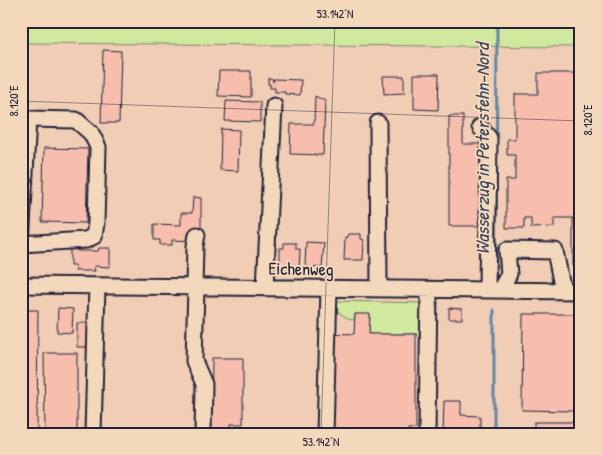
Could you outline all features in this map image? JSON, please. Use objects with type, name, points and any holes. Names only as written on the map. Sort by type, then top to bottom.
[{"type":"street","points":[[265,288],[274,106]]},
{"type":"street","points":[[28,119],[76,120],[91,133],[98,147],[94,236],[86,240],[21,245],[28,119]]},
{"type":"street","points":[[378,124],[379,289]]},
{"type":"street","points":[[480,127],[489,138],[493,290]]},
{"type":"street","points":[[197,235],[194,361],[204,384],[204,434]]},
{"type":"street","points":[[493,290],[509,274],[507,250],[555,250],[563,291]]},
{"type":"street","name":"Eichenweg","points":[[21,285],[581,291]]},
{"type":"street","points":[[93,434],[97,286]]},
{"type":"street","points":[[325,434],[329,288]]},
{"type":"street","points":[[427,434],[429,290]]},
{"type":"shaded area","points":[[21,43],[581,47],[581,434],[21,434]]},
{"type":"green space","points":[[21,21],[581,21],[581,47],[21,43]]},
{"type":"green space","points":[[334,301],[423,303],[423,334],[369,334],[370,315],[355,314],[354,320],[348,319],[333,308]]},
{"type":"building","points":[[103,50],[121,51],[119,123],[101,123]]},
{"type":"building","points":[[219,71],[251,71],[251,97],[218,96]]},
{"type":"building","points":[[538,73],[581,73],[581,266],[573,266],[573,218],[554,218],[554,227],[531,228],[531,218],[524,218],[524,228],[506,228],[506,180],[515,180],[515,155],[507,155],[507,139],[515,139],[515,94],[538,94]]},
{"type":"building","points":[[414,74],[439,74],[438,110],[414,109]]},
{"type":"building","points":[[383,76],[404,76],[404,93],[384,94]]},
{"type":"building","points":[[268,78],[273,79],[273,82],[274,79],[301,80],[300,95],[275,92],[275,88],[270,88],[270,84],[268,84]]},
{"type":"building","points":[[315,96],[325,101],[323,155],[290,154],[291,124],[314,124]]},
{"type":"building","points":[[226,101],[260,102],[260,122],[225,121]]},
{"type":"building","points":[[449,116],[463,116],[463,144],[480,144],[480,226],[449,226]]},
{"type":"building","points":[[221,129],[239,130],[238,171],[220,170]]},
{"type":"building","points":[[44,148],[88,149],[86,223],[42,222]]},
{"type":"building","points":[[193,197],[201,198],[201,229],[194,241],[172,240],[172,245],[160,245],[160,240],[154,240],[154,224],[181,225],[181,213],[192,213]]},
{"type":"building","points":[[348,234],[361,234],[361,239],[364,240],[363,260],[344,260],[345,237]]},
{"type":"building","points":[[306,242],[324,243],[322,268],[305,267]]},
{"type":"building","points":[[284,243],[296,243],[296,249],[300,249],[299,270],[280,269],[280,248],[284,248]]},
{"type":"building","points":[[70,247],[77,247],[77,251],[98,251],[99,248],[110,248],[110,267],[94,266],[95,271],[75,271],[75,266],[70,266]]},
{"type":"building","points":[[58,308],[73,309],[72,333],[57,332]]},
{"type":"building","points":[[449,308],[462,309],[462,319],[449,319]]},
{"type":"building","points":[[24,310],[38,310],[37,434],[24,434]]},
{"type":"building","points":[[355,314],[370,314],[369,334],[416,334],[416,429],[408,429],[408,434],[361,434],[361,429],[331,428],[331,333],[354,334]]},
{"type":"building","points":[[523,314],[576,314],[575,411],[522,410]]},
{"type":"building","points":[[77,323],[90,323],[89,347],[77,347]]},
{"type":"building","points":[[44,353],[77,353],[77,434],[45,434]]},
{"type":"building","points":[[212,358],[243,358],[243,424],[231,424],[231,434],[211,434]]},
{"type":"building","points":[[444,401],[461,401],[461,415],[480,416],[480,434],[443,434]]},
{"type":"building","points":[[534,422],[577,422],[577,434],[534,434]]},
{"type":"waterway","name":"Wasserzug in Petersfehn-Nord","points":[[496,276],[497,21]]},
{"type":"waterway","name":"Wasserzug in Petersfehn-Nord","points":[[494,310],[494,434]]}]
